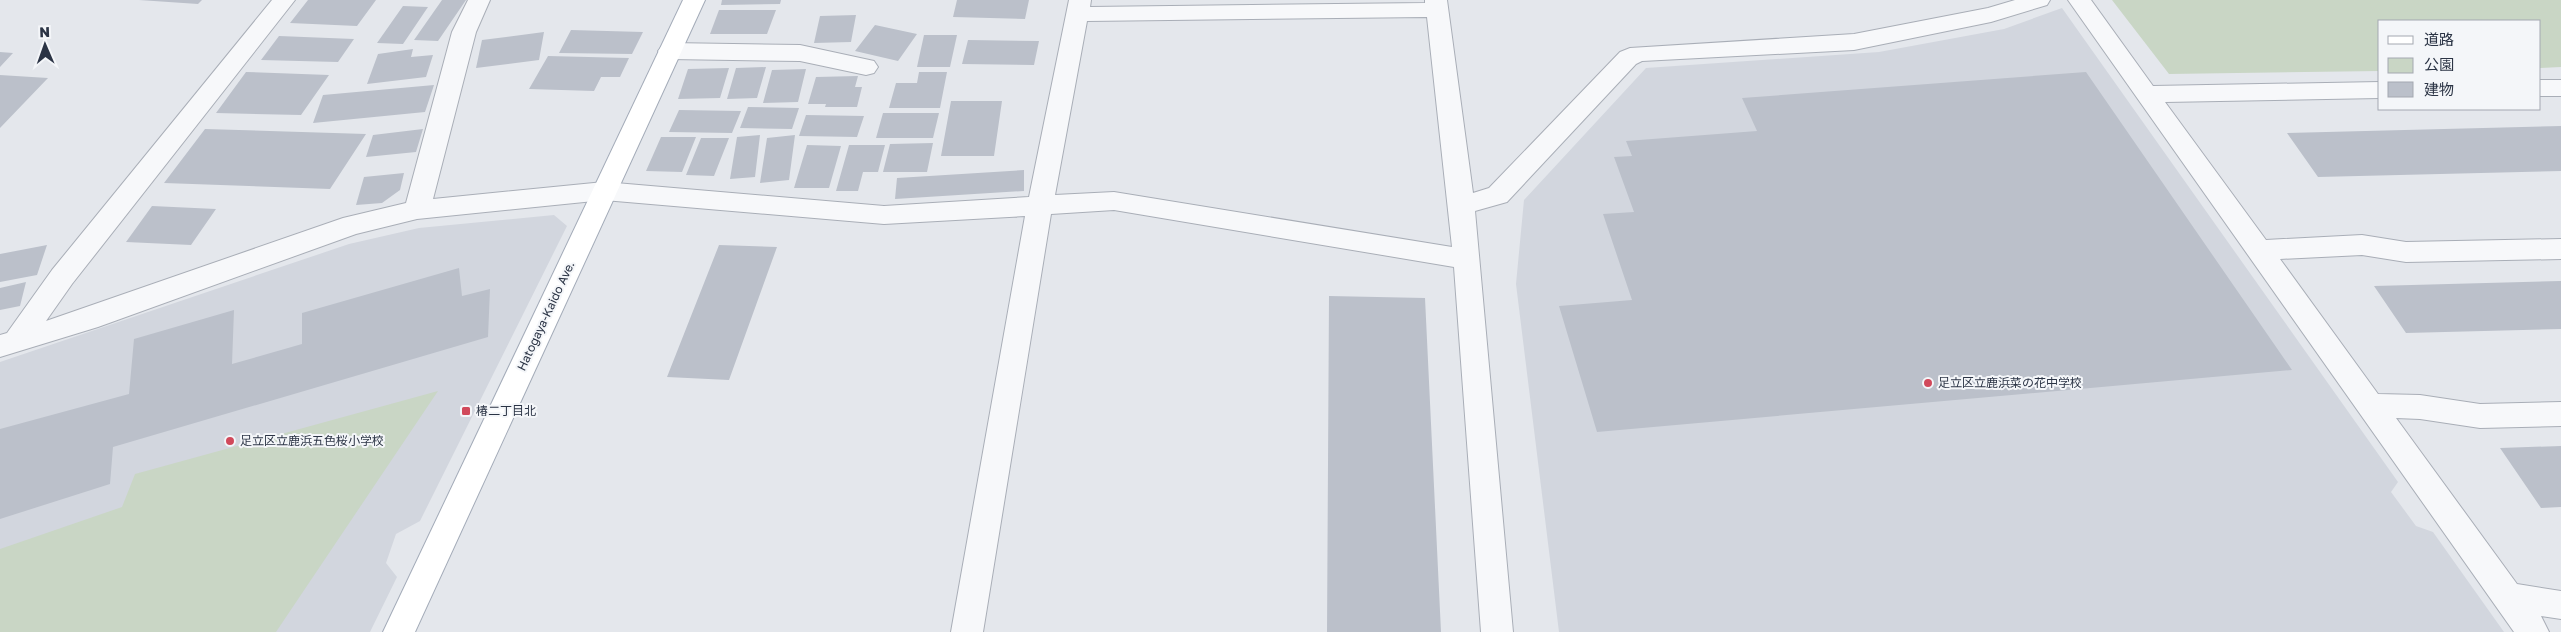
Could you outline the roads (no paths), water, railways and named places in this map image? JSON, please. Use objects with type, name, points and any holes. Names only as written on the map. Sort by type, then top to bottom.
[{"type":"main road","name":"Hatogaya-Kaido Ave.","points":[[399,632],[694,0]]},
{"type":"street","points":[[8,343],[284,0]]},
{"type":"street","points":[[417,210],[464,32],[479,0]]},
{"type":"street","points":[[1461,206],[1498,195],[1628,58],[1638,53],[1854,42],[1991,15],[2039,0]]},
{"type":"street","points":[[2079,0],[2533,632]]},
{"type":"street","points":[[967,632],[1040,206],[1079,7],[1436,5],[1461,206],[1497,632]]},
{"type":"street","points":[[670,50],[800,53],[866,68]]},
{"type":"street","points":[[2541,88],[2561,88]]},
{"type":"street","points":[[2147,94],[2378,90]]},
{"type":"street","points":[[8,343],[88,319],[352,225],[417,210],[604,191],[884,215],[1114,201],[1464,259]]},
{"type":"street","points":[[2259,250],[2362,245],[2406,252],[2561,249]]},
{"type":"street","points":[[2370,405],[2420,407],[2480,416],[2561,414]]},
{"type":"street","points":[[2508,597],[2561,605]]},
{"type":"place","name":"足立区立鹿浜菜の花中学校","points":[[1928,383]]},
{"type":"place","name":"椿二丁目北","points":[[466,411]]},
{"type":"place","name":"足立区立鹿浜五色桜小学校","points":[[230,441]]}]
